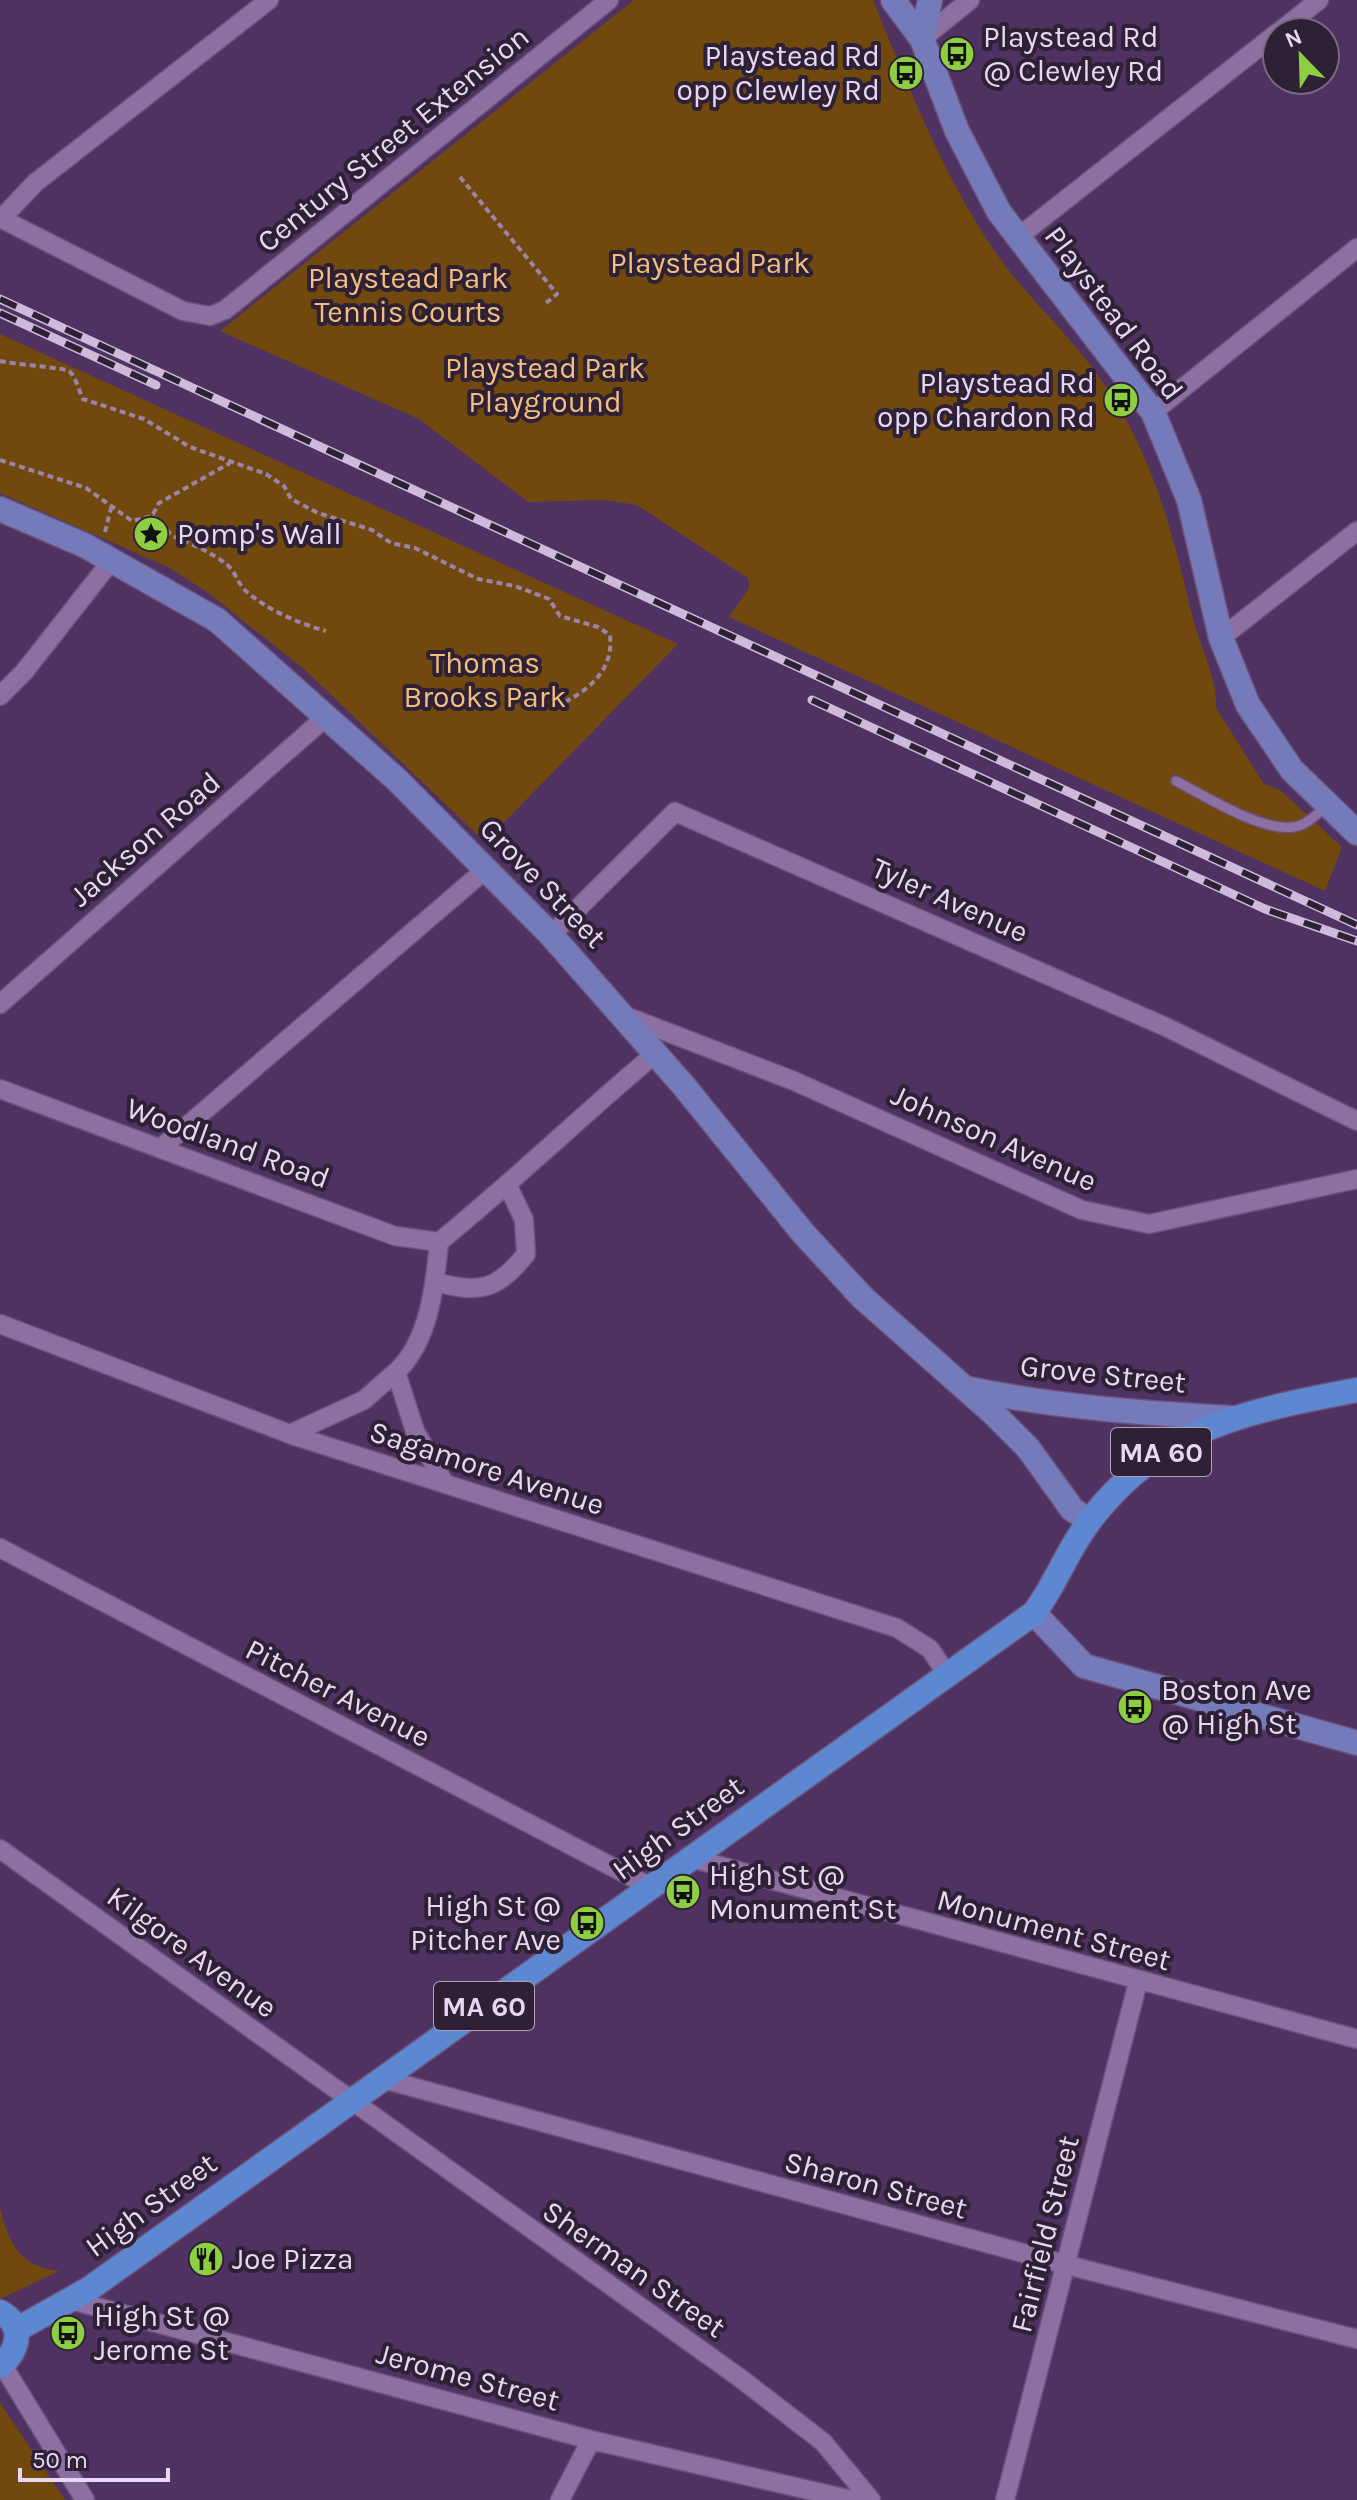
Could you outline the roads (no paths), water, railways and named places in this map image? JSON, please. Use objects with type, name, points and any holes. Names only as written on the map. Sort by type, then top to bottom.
[{"type":"main road","name":"High Street","points":[[8,2321],[71,2300],[1034,1613],[1054,1587],[1089,1521],[1111,1495],[1168,1445],[1231,1418],[1357,1390]]},
{"type":"main road","name":"MA 60","points":[[1,2365],[15,2348],[8,2321]]},
{"type":"street","points":[[0,218],[35,183],[269,0]]},
{"type":"street","name":"Century Street Extension","points":[[0,218],[183,311],[210,316],[236,301],[609,0]]},
{"type":"street","name":"Playstead Road","points":[[893,0],[922,39],[957,131],[983,186],[1017,238],[1153,412],[1189,500],[1221,638],[1248,705],[1269,739],[1326,806],[1357,833]]},
{"type":"street","points":[[922,39],[930,0]]},
{"type":"street","points":[[922,39],[970,0]]},
{"type":"street","points":[[1299,16],[1319,0]]},
{"type":"street","points":[[1017,238],[1261,46]]},
{"type":"street","points":[[1153,412],[1357,248]]},
{"type":"street","name":"Grove Street","points":[[0,509],[50,529],[112,560],[217,620],[327,716],[441,823],[551,935],[656,1053],[803,1233],[905,1339],[969,1389],[1028,1448],[1072,1509],[1089,1521]]},
{"type":"street","points":[[1221,638],[1357,531]]},
{"type":"street","points":[[0,696],[24,672],[112,560]]},
{"type":"street","name":"Jackson Road","points":[[0,1004],[327,716]]},
{"type":"street","name":"Tyler Avenue","points":[[551,935],[675,812],[1022,962],[1357,1121]]},
{"type":"street","points":[[161,1148],[485,870]]},
{"type":"street","name":"Johnson Avenue","points":[[623,1015],[794,1081],[1082,1210],[1149,1224],[1357,1179]]},
{"type":"street","points":[[290,1434],[364,1400],[413,1356],[436,1282],[439,1242],[508,1186],[581,1115],[656,1053]]},
{"type":"street","name":"Woodland Road","points":[[0,1089],[395,1236],[439,1242]]},
{"type":"street","points":[[436,1282],[468,1291],[508,1276],[526,1254],[524,1220],[508,1186]]},
{"type":"street","name":"Sagamore Avenue","points":[[0,1324],[290,1434],[897,1628],[930,1649],[947,1674]]},
{"type":"street","points":[[396,1372],[415,1431],[445,1484]]},
{"type":"street","name":"Grove Street","points":[[969,1389],[1022,1400],[1119,1411],[1231,1418]]},
{"type":"street","name":"Pitcher Avenue","points":[[0,1548],[651,1887]]},
{"type":"street","points":[[1034,1613],[1084,1666],[1357,1743]]},
{"type":"street","name":"Kilgore Avenue","points":[[0,1849],[351,2101]]},
{"type":"street","name":"Monument Street","points":[[691,1858],[1138,1982],[1357,2039]]},
{"type":"street","name":"Fairfield Street","points":[[1005,2500],[1138,1982]]},
{"type":"street","name":"Sharon Street","points":[[383,2079],[1067,2265],[1357,2339]]},
{"type":"street","name":"Sherman Street","points":[[351,2101],[740,2378],[823,2442],[871,2500]]},
{"type":"street","name":"Jerome Street","points":[[71,2300],[591,2440],[852,2500]]},
{"type":"street","points":[[1,2365],[85,2500]]},
{"type":"street","points":[[560,2500],[591,2440]]},
{"type":"lane","points":[[1176,781],[1250,817],[1279,826],[1304,824],[1326,806]]},
{"type":"railway","points":[[0,299],[1357,925]]},
{"type":"railway","points":[[0,313],[156,385]]},
{"type":"railway","points":[[812,700],[1265,909],[1357,941]]},
{"type":"place","name":"Playstead Rd @ Clewley Rd","points":[[957,54]]},
{"type":"place","name":"Playstead Rd opp Clewley Rd","points":[[906,73]]},
{"type":"place","name":"Playstead Rd opp Chardon Rd","points":[[1121,400]]},
{"type":"place","name":"Pomp's Wall","points":[[151,534]]},
{"type":"place","name":"Boston Ave @ High St","points":[[1135,1707]]},
{"type":"place","name":"High St @ Monument St","points":[[683,1892]]},
{"type":"place","name":"High St @ Pitcher Ave","points":[[587,1923]]},
{"type":"place","name":"Joe Pizza","points":[[206,2259]]},
{"type":"place","name":"High St @ Jerome St","points":[[68,2333]]},
{"type":"park label","name":"Playstead Park","points":[[710,263]]},
{"type":"park label","name":"Playstead Park Tennis Courts","points":[[408,295]]},
{"type":"park label","name":"Playstead Park Playground","points":[[545,385]]},
{"type":"park label","name":"Thomas Brooks Park","points":[[485,680]]}]
